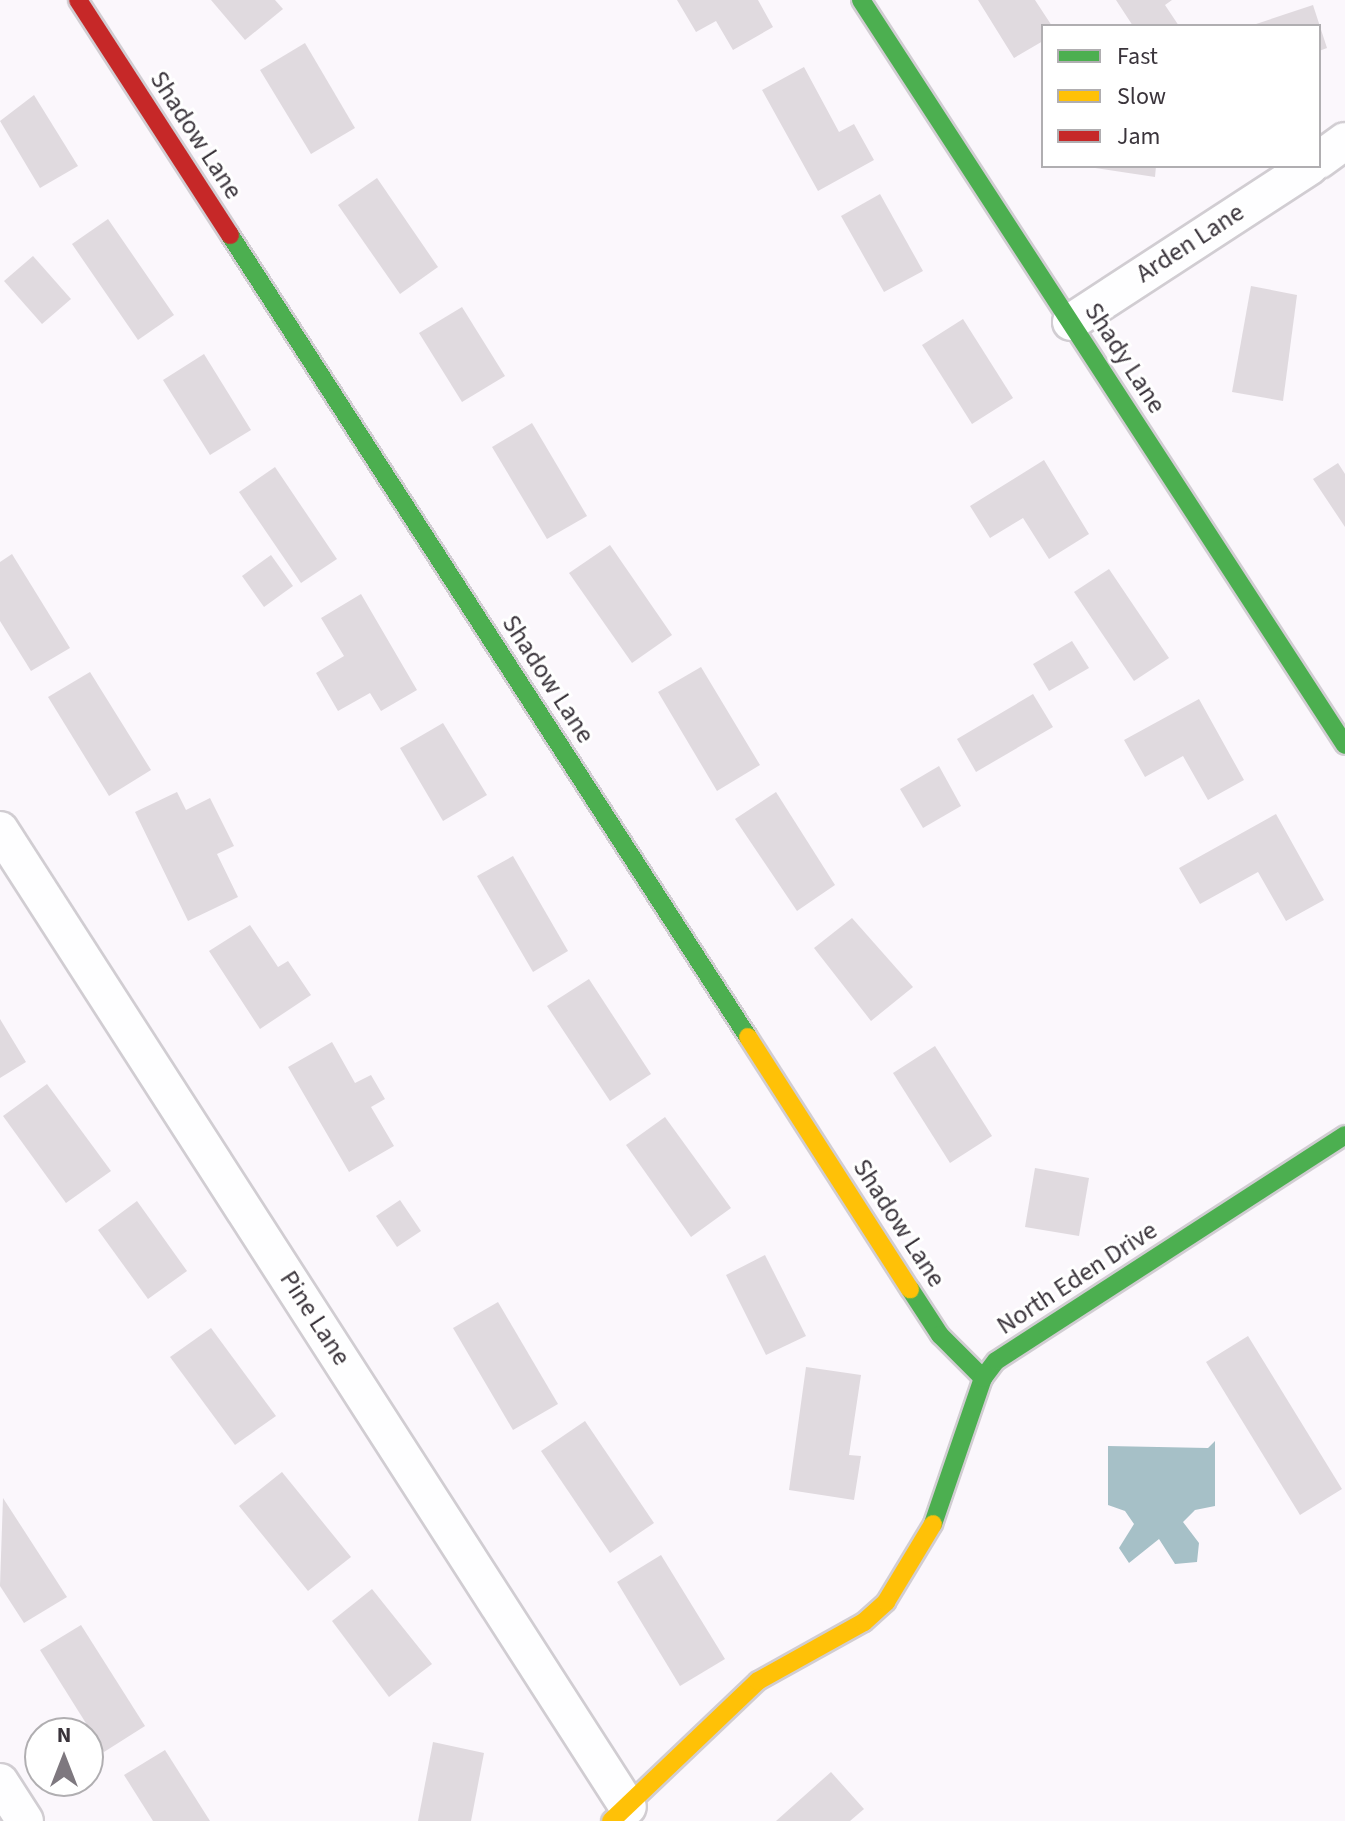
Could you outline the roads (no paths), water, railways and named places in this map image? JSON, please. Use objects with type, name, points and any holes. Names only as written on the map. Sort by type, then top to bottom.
[{"type":"street","name":"Shadow Lane","points":[[78,0],[940,1335],[983,1378]]},
{"type":"street","name":"Shady Lane","points":[[861,0],[1345,745]]},
{"type":"street","points":[[1321,159],[1345,141]]},
{"type":"street","name":"Arden Lane","points":[[1071,322],[1307,168]]},
{"type":"street","name":"Pine Lane","points":[[0,830],[619,1814]]},
{"type":"street","name":"North Eden Drive","points":[[619,1814],[712,1719],[758,1681],[864,1622],[886,1602],[933,1524],[983,1378],[1028,1337],[1345,1135]]},
{"type":"street","points":[[0,1782],[25,1821]]},
{"type":"water","points":[[1215,1441],[1215,1506],[1195,1510],[1183,1522],[1199,1543],[1197,1562],[1175,1564],[1159,1539],[1129,1563],[1119,1548],[1134,1524],[1125,1511],[1108,1505],[1108,1446],[1208,1448]]}]
